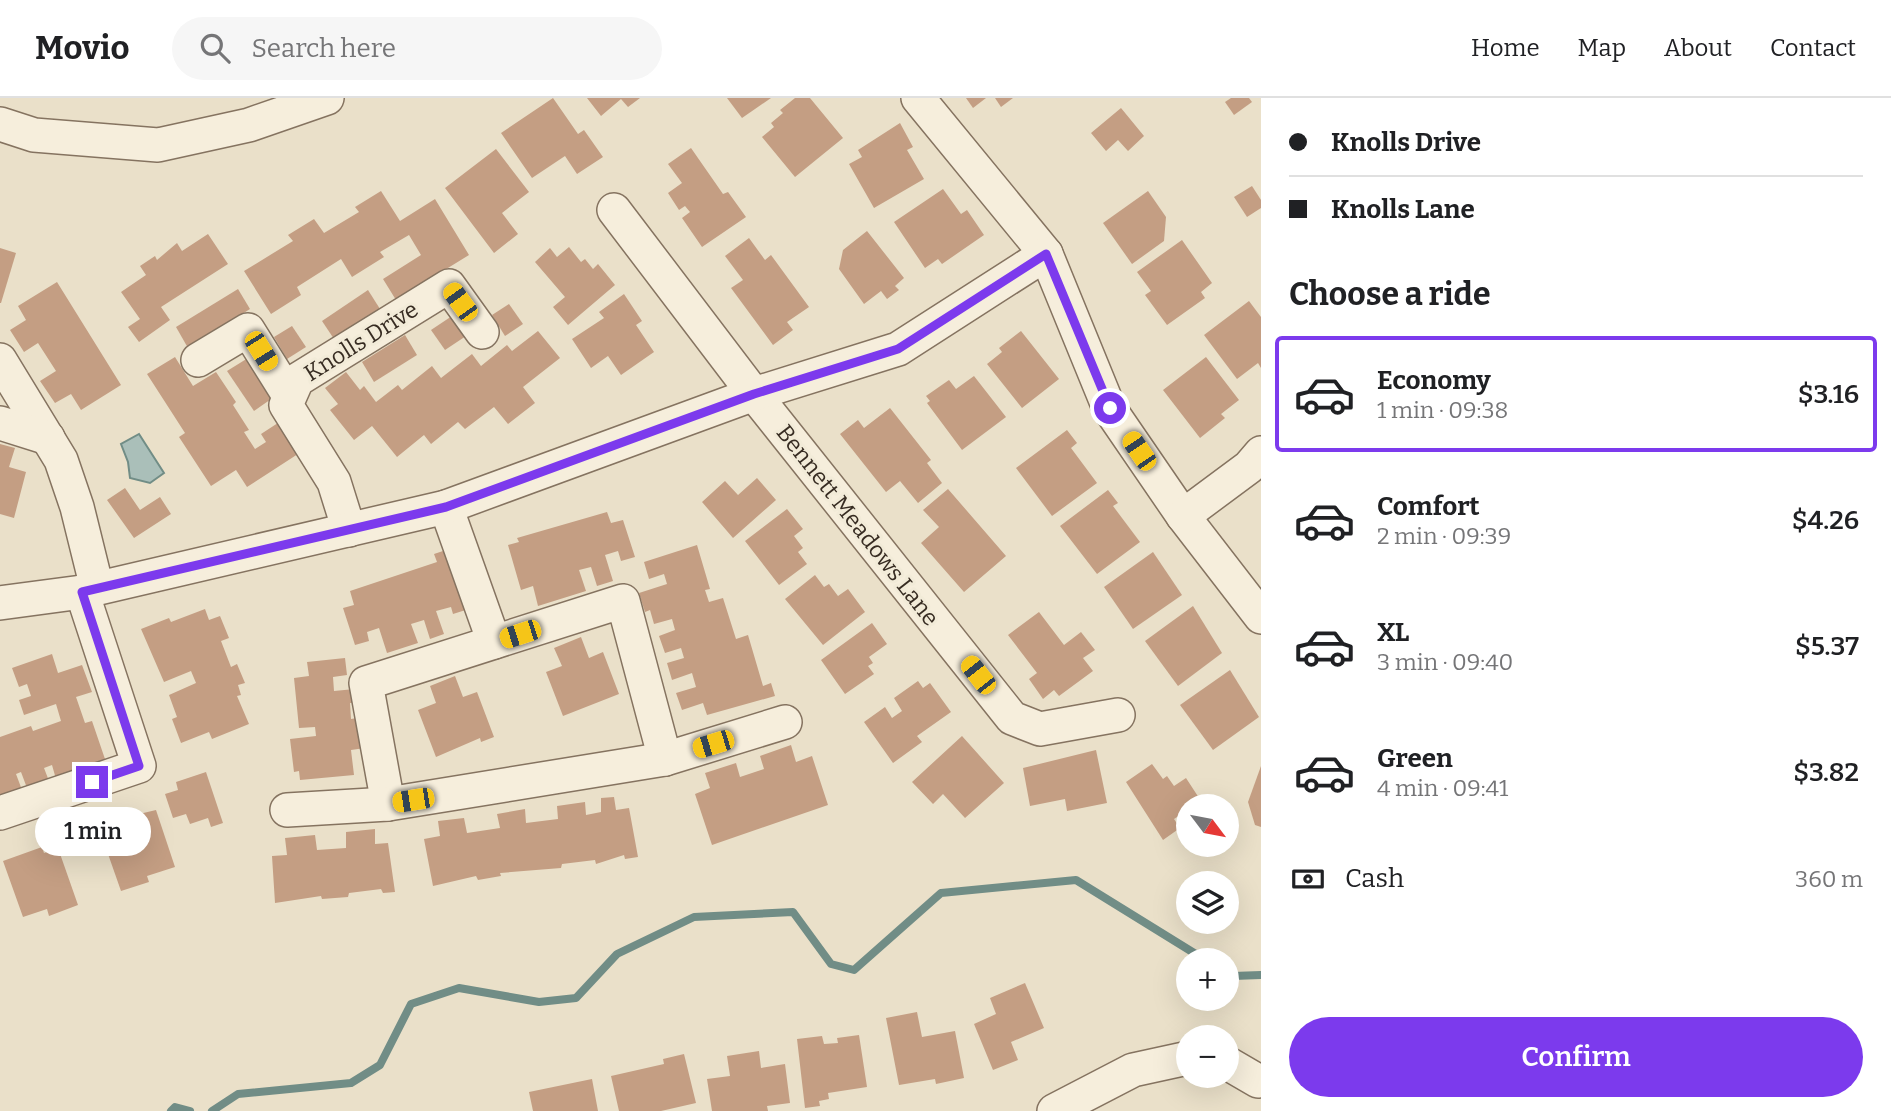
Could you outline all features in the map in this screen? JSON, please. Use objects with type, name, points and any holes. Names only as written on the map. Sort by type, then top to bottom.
[{"type":"street","points":[[0,124],[34,135],[158,145],[249,125],[327,98]]},
{"type":"street","points":[[918,98],[1046,254],[1110,408],[1183,516],[1261,617]]},
{"type":"street","name":"Bennett Meadows Lane","points":[[614,210],[754,394],[1012,719],[1040,729],[1118,715]]},
{"type":"street","points":[[0,603],[90,590],[446,507],[754,394],[898,349],[1046,254]]},
{"type":"street","name":"Knolls Drive","points":[[349,530],[334,482],[286,405],[288,394],[297,380],[449,286],[482,332]]},
{"type":"street","points":[[198,360],[248,330],[288,394]]},
{"type":"street","points":[[0,360],[61,460],[77,507],[90,590],[139,766],[0,813]]},
{"type":"street","points":[[0,423],[48,438]]},
{"type":"street","points":[[1183,516],[1249,467],[1261,453]]},
{"type":"street","points":[[446,507],[494,642]]},
{"type":"street","points":[[388,804],[366,683],[623,601],[666,759]]},
{"type":"street","points":[[287,810],[388,804],[666,759],[785,722]]},
{"type":"street","points":[[1054,1111],[1133,1070],[1176,1061]]},
{"type":"street","points":[[1239,1070],[1258,1081]]},
{"type":"water","points":[[139,434],[164,473],[150,483],[130,478],[128,462],[121,444]]},
{"type":"building","points":[[553,98],[578,134],[584,130],[603,157],[577,174],[565,156],[532,178],[501,133]]},
{"type":"building","points":[[587,98],[640,98],[628,107],[621,99],[601,116]]},
{"type":"building","points":[[727,98],[771,98],[742,118]]},
{"type":"building","points":[[795,98],[810,98],[843,138],[795,177],[762,137],[774,127],[771,123],[783,113],[780,110]]},
{"type":"building","points":[[966,98],[986,98],[973,108]]},
{"type":"building","points":[[995,98],[1013,98],[1001,107]]},
{"type":"building","points":[[1231,98],[1249,98],[1252,102],[1234,115],[1225,102]]},
{"type":"building","points":[[1121,108],[1144,136],[1128,151],[1118,140],[1106,151],[1091,133]]},
{"type":"building","points":[[900,123],[913,147],[907,150],[924,179],[874,208],[849,164],[862,157],[858,150]]},
{"type":"building","points":[[691,148],[723,194],[728,192],[746,217],[702,247],[682,218],[690,212],[685,206],[679,210],[668,193],[682,183],[668,164]]},
{"type":"building","points":[[496,149],[529,192],[502,213],[518,234],[494,253],[445,188]]},
{"type":"building","points":[[1252,186],[1261,200],[1261,208],[1247,217],[1234,197]]},
{"type":"building","points":[[943,189],[961,214],[967,210],[984,235],[942,264],[938,259],[925,268],[894,222]]},
{"type":"building","points":[[381,191],[400,221],[435,199],[469,255],[396,300],[383,279],[421,255],[409,235],[380,252],[384,257],[352,277],[341,259],[297,287],[301,295],[271,314],[244,271],[293,241],[288,235],[314,219],[324,233],[359,212],[355,207]]},
{"type":"building","points":[[1148,191],[1166,217],[1164,241],[1132,264],[1103,223]]},
{"type":"building","points":[[867,231],[904,278],[895,286],[899,290],[887,299],[881,291],[864,304],[839,269],[843,250]]},
{"type":"building","points":[[208,234],[228,264],[161,307],[170,320],[139,342],[128,327],[140,319],[121,292],[146,275],[140,266],[155,256],[157,260],[177,243],[182,251]]},
{"type":"building","points":[[749,238],[765,260],[771,255],[809,307],[787,322],[793,330],[773,345],[731,288],[743,280],[725,256]]},
{"type":"building","points":[[1182,240],[1212,283],[1201,292],[1205,298],[1167,325],[1145,295],[1151,291],[1137,272]]},
{"type":"building","points":[[569,247],[581,262],[585,259],[593,269],[598,264],[615,285],[568,325],[553,307],[565,297],[535,262],[550,248],[557,257]]},
{"type":"building","points":[[0,248],[16,253],[1,303],[0,303]]},
{"type":"building","points":[[57,282],[121,385],[81,410],[71,394],[55,403],[40,381],[56,371],[38,343],[24,352],[10,330],[26,320],[18,306]]},
{"type":"building","points":[[238,289],[250,309],[188,348],[176,327]]},
{"type":"building","points":[[368,290],[380,309],[334,339],[322,321]]},
{"type":"building","points":[[624,294],[642,321],[636,325],[654,352],[621,375],[608,356],[591,368],[572,339],[604,318],[599,312]]},
{"type":"building","points":[[1249,301],[1261,317],[1261,368],[1258,363],[1237,379],[1204,335]]},
{"type":"building","points":[[509,304],[523,324],[505,336],[492,315]]},
{"type":"building","points":[[452,316],[466,336],[445,350],[431,330]]},
{"type":"building","points":[[292,326],[306,347],[287,359],[274,337]]},
{"type":"building","points":[[538,331],[560,358],[523,387],[535,403],[508,424],[494,407],[465,429],[458,422],[431,444],[424,435],[397,457],[372,426],[354,440],[330,410],[338,404],[325,388],[346,372],[360,390],[364,386],[376,402],[398,385],[402,390],[432,366],[441,378],[472,354],[481,366],[507,345],[512,351]]},
{"type":"building","points":[[1021,331],[1059,379],[1022,408],[987,364],[1002,352],[999,348]]},
{"type":"building","points":[[405,335],[417,355],[374,382],[362,362]]},
{"type":"building","points":[[175,357],[193,386],[216,372],[236,402],[233,405],[249,430],[244,432],[255,449],[266,442],[261,434],[281,421],[301,452],[247,487],[236,470],[211,486],[179,437],[185,433],[147,374]]},
{"type":"building","points":[[1206,357],[1239,400],[1221,414],[1225,418],[1200,438],[1163,390]]},
{"type":"building","points":[[248,358],[274,397],[254,411],[227,371]]},
{"type":"building","points":[[974,376],[1006,417],[962,450],[927,403],[930,401],[926,396],[949,380],[956,389]]},
{"type":"building","points":[[890,408],[931,460],[927,463],[942,483],[918,503],[900,481],[886,492],[840,434],[858,420],[864,428]]},
{"type":"building","points":[[1067,430],[1077,443],[1071,448],[1097,483],[1052,516],[1016,468]]},
{"type":"building","points":[[0,444],[15,448],[9,467],[26,472],[14,518],[0,514]]},
{"type":"building","points":[[757,478],[776,500],[733,538],[702,502],[725,481],[738,495]]},
{"type":"building","points":[[125,488],[140,510],[160,497],[171,514],[134,538],[107,500]]},
{"type":"building","points":[[948,489],[1006,556],[964,592],[921,543],[939,527],[923,510]]},
{"type":"building","points":[[1108,490],[1118,503],[1113,506],[1140,542],[1097,574],[1060,526]]},
{"type":"building","points":[[787,509],[803,529],[794,536],[803,548],[798,552],[807,564],[779,585],[745,541]]},
{"type":"building","points":[[607,512],[611,523],[623,520],[635,557],[621,561],[618,551],[605,555],[613,581],[597,586],[591,567],[579,570],[586,591],[538,606],[533,586],[521,590],[508,545],[519,542],[517,538]]},
{"type":"building","points":[[697,545],[710,589],[705,590],[709,602],[723,598],[736,639],[748,635],[763,686],[771,683],[775,696],[707,715],[703,703],[682,710],[676,693],[696,687],[692,673],[672,680],[667,663],[684,658],[681,648],[665,653],[659,636],[675,630],[672,619],[654,624],[650,610],[645,612],[639,593],[667,584],[664,574],[649,579],[644,562]]},
{"type":"building","points":[[452,548],[472,608],[453,614],[451,607],[436,611],[444,634],[430,639],[424,620],[411,624],[418,643],[387,653],[379,628],[367,632],[369,641],[355,645],[343,608],[354,605],[350,591],[437,562],[434,554]]},
{"type":"building","points":[[1153,552],[1182,595],[1133,629],[1104,587]]},
{"type":"building","points":[[815,575],[824,587],[829,584],[838,596],[848,589],[865,612],[823,645],[785,599]]},
{"type":"building","points":[[1193,606],[1222,653],[1178,686],[1145,641]]},
{"type":"building","points":[[205,609],[209,620],[220,616],[229,638],[221,641],[231,667],[237,664],[245,683],[238,685],[241,695],[237,696],[249,724],[212,739],[209,732],[181,743],[172,719],[177,717],[169,695],[196,683],[191,671],[164,682],[141,629],[169,618],[171,622]]},
{"type":"building","points":[[1039,612],[1064,645],[1081,632],[1095,650],[1083,658],[1093,671],[1059,696],[1054,690],[1043,699],[1029,679],[1037,673],[1008,635]]},
{"type":"building","points":[[872,623],[887,644],[869,657],[873,663],[868,666],[874,674],[845,694],[821,660]]},
{"type":"building","points":[[581,637],[589,658],[603,652],[619,694],[563,716],[546,672],[562,666],[554,648]]},
{"type":"building","points":[[52,654],[58,673],[82,665],[92,692],[76,697],[85,723],[92,721],[106,762],[88,768],[86,762],[76,765],[78,772],[56,779],[52,765],[44,768],[49,781],[27,788],[21,772],[16,774],[22,790],[0,798],[0,737],[31,726],[33,731],[61,721],[56,704],[24,715],[19,700],[31,696],[27,684],[19,687],[12,668]]},
{"type":"building","points":[[345,658],[347,675],[333,677],[334,691],[365,688],[366,702],[350,703],[351,719],[370,716],[365,748],[351,750],[354,775],[300,780],[299,771],[294,772],[290,739],[316,736],[315,727],[299,728],[294,678],[309,676],[307,662]]},
{"type":"building","points":[[1230,670],[1259,717],[1213,750],[1180,705]]},
{"type":"building","points":[[455,676],[463,697],[477,692],[494,737],[481,742],[480,738],[436,757],[418,710],[436,703],[430,686]]},
{"type":"building","points":[[918,681],[923,688],[930,683],[951,712],[917,736],[922,742],[893,763],[864,722],[885,707],[892,718],[902,711],[894,698]]},
{"type":"building","points":[[962,736],[1004,783],[965,818],[943,794],[933,804],[912,782]]},
{"type":"building","points":[[791,745],[796,762],[812,756],[828,805],[712,845],[695,794],[710,788],[705,773],[736,763],[740,777],[764,769],[760,756]]},
{"type":"building","points":[[1096,750],[1107,803],[1067,811],[1065,799],[1030,806],[1023,768]]},
{"type":"building","points":[[1152,764],[1163,779],[1167,776],[1174,786],[1186,778],[1196,794],[1176,794],[1176,831],[1163,840],[1126,782]]},
{"type":"building","points":[[1261,766],[1261,827],[1255,825],[1248,802]]},
{"type":"building","points":[[206,772],[223,823],[211,827],[208,818],[190,824],[186,814],[173,818],[165,794],[178,790],[176,782]]},
{"type":"building","points":[[614,797],[616,810],[629,808],[638,857],[625,859],[624,855],[596,864],[595,860],[562,864],[561,868],[500,873],[501,876],[478,880],[476,876],[433,886],[424,839],[440,836],[438,821],[464,818],[467,833],[500,828],[497,814],[525,809],[526,823],[558,819],[557,806],[585,802],[586,815],[601,812],[601,798]]},
{"type":"building","points":[[156,810],[175,867],[147,876],[149,882],[121,891],[101,834],[117,829],[114,820]]},
{"type":"building","points":[[375,829],[375,844],[388,843],[395,892],[383,893],[381,889],[349,893],[348,897],[322,899],[321,896],[275,903],[272,856],[287,855],[285,838],[315,835],[317,850],[346,848],[346,832]]},
{"type":"building","points":[[42,847],[44,853],[58,848],[78,905],[49,916],[47,909],[23,917],[3,861]]},
{"type":"building","points":[[1025,983],[1044,1028],[1011,1042],[1018,1060],[993,1070],[974,1024],[996,1014],[990,998]]},
{"type":"building","points":[[917,1012],[922,1037],[955,1031],[964,1078],[936,1084],[935,1079],[899,1085],[886,1018]]},
{"type":"building","points":[[859,1035],[867,1087],[828,1093],[829,1099],[819,1101],[820,1106],[805,1108],[797,1039],[822,1036],[824,1044],[838,1043],[837,1038]]},
{"type":"building","points":[[759,1051],[761,1068],[785,1064],[790,1103],[767,1106],[768,1111],[712,1111],[707,1079],[730,1076],[727,1056]]},
{"type":"building","points":[[684,1054],[696,1103],[661,1111],[619,1111],[611,1076],[664,1064],[663,1059]]},
{"type":"building","points":[[592,1079],[598,1111],[533,1111],[529,1092]]},
{"type":"waterway","points":[[212,1111],[238,1094],[351,1083],[380,1065],[411,1004],[459,988],[539,1002],[576,998],[617,954],[694,917],[793,912],[831,964],[854,970],[941,893],[1076,880],[1186,948]]},
{"type":"waterway","points":[[1239,976],[1261,975]]},
{"type":"waterway","points":[[171,1111],[175,1107],[190,1111]]},
{"type":"route","points":[[92,782],[139,766],[82,592],[446,507],[754,394],[898,349],[1046,254],[1110,408]]}]
